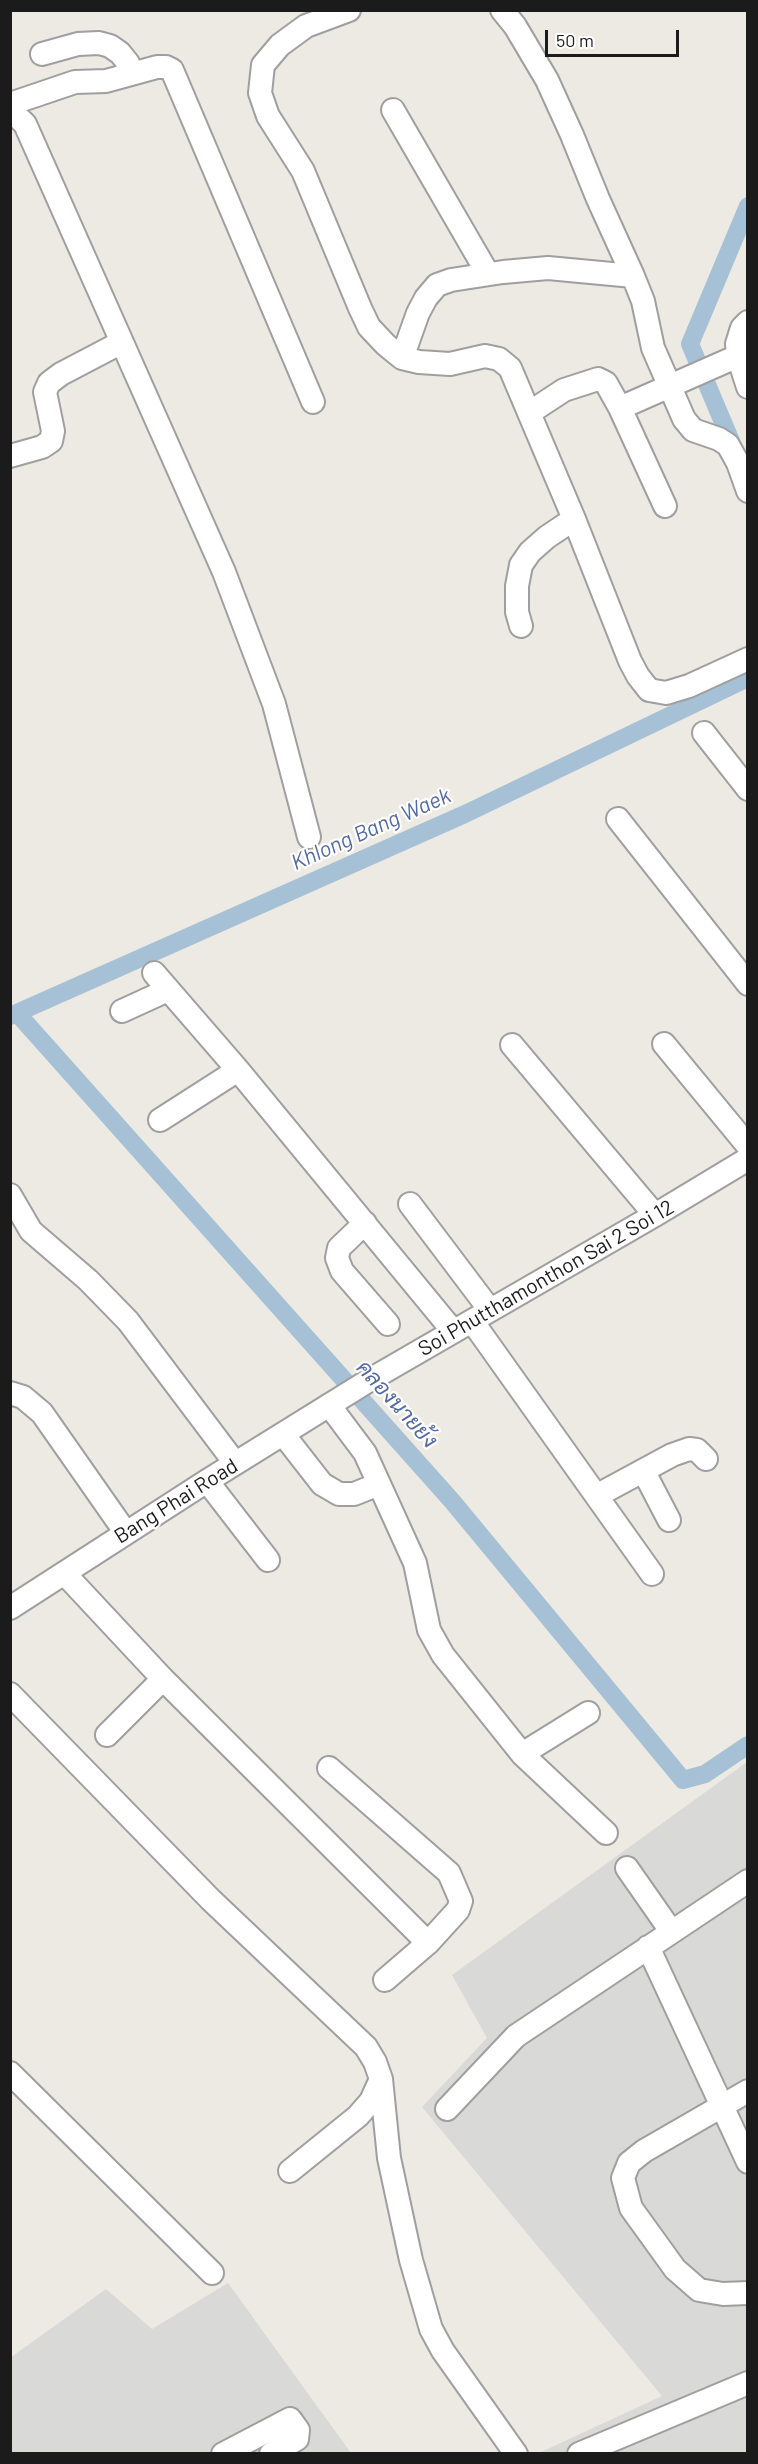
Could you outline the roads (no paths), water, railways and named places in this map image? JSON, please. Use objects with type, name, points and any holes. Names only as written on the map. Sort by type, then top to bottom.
[{"type":"street","points":[[349,10],[306,26],[280,45],[263,65],[260,93],[268,116],[303,171],[369,327],[402,358],[419,362],[450,364],[485,356],[499,358],[510,368],[574,519],[630,661],[649,690],[666,693],[689,686],[747,659]]},
{"type":"street","points":[[502,10],[515,26],[547,80],[633,276],[643,301],[653,348],[684,419],[693,430],[728,445],[738,464],[747,491]]},
{"type":"street","points":[[42,54],[78,44],[99,43],[110,46],[120,53],[128,63],[131,74]]},
{"type":"street","points":[[10,104],[67,84],[106,81],[166,67],[172,70],[313,402]]},
{"type":"street","points":[[10,110],[25,124],[224,572],[274,704],[309,837]]},
{"type":"street","points":[[393,110],[488,274]]},
{"type":"street","points":[[402,358],[418,313],[426,298],[437,285],[488,274],[548,268],[633,276]]},
{"type":"street","points":[[620,408],[720,364],[737,344],[742,328],[747,322]]},
{"type":"street","points":[[10,456],[42,447],[51,441],[53,431],[45,392],[49,383],[61,374],[122,342]]},
{"type":"street","points":[[720,364],[747,387]]},
{"type":"street","points":[[530,413],[564,390],[598,379],[606,383],[620,408],[665,506]]},
{"type":"street","points":[[521,626],[517,586],[521,565],[530,552],[574,519]]},
{"type":"street","points":[[704,733],[747,789]]},
{"type":"street","points":[[618,819],[747,984]]},
{"type":"street","points":[[122,1011],[161,982],[238,1070],[365,1223],[472,1321]]},
{"type":"street","points":[[664,1044],[747,1146]]},
{"type":"street","points":[[512,1045],[655,1215]]},
{"type":"street","points":[[160,1120],[238,1070]]},
{"type":"street","name":"Soi Phutthamonthon Sai 2 Soi 12","points":[[336,1401],[747,1159]]},
{"type":"street","points":[[10,1195],[31,1231],[88,1280],[128,1322],[235,1463]]},
{"type":"street","points":[[410,1204],[472,1321],[652,1574]]},
{"type":"street","points":[[365,1223],[339,1248],[337,1258],[342,1271],[388,1324]]},
{"type":"street","points":[[10,1393],[23,1397],[42,1413],[126,1533]]},
{"type":"street","points":[[336,1401],[365,1453],[415,1563],[429,1630],[443,1655],[522,1754],[606,1833]]},
{"type":"street","name":"Bang Phai Road","points":[[10,1608],[336,1401]]},
{"type":"street","points":[[283,1434],[322,1484],[339,1494],[354,1494],[379,1485]]},
{"type":"street","points":[[598,1496],[672,1455],[689,1449],[697,1450],[706,1459]]},
{"type":"street","points":[[644,1472],[669,1520]]},
{"type":"street","points":[[207,1481],[268,1560]]},
{"type":"street","points":[[64,1573],[163,1679],[428,1944]]},
{"type":"street","points":[[107,1735],[163,1679]]},
{"type":"street","points":[[10,1694],[211,1900],[366,2047],[381,2079],[389,2158],[411,2260],[431,2329],[443,2351],[516,2454]]},
{"type":"street","points":[[522,1754],[588,1713]]},
{"type":"street","points":[[329,1768],[449,1873],[461,1901],[458,1910],[428,1944],[385,1980]]},
{"type":"street","points":[[627,1868],[671,1931]]},
{"type":"street","points":[[447,2109],[516,2036],[747,1881]]},
{"type":"street","points":[[648,1947],[747,2162]]},
{"type":"street","points":[[10,2073],[212,2273]]},
{"type":"street","points":[[290,2171],[358,2116],[371,2101],[381,2079]]},
{"type":"street","points":[[747,2091],[644,2151],[629,2163],[623,2178],[632,2208],[675,2269],[699,2290],[723,2294],[747,2294]]},
{"type":"street","points":[[579,2454],[747,2383]]},
{"type":"street","points":[[223,2454],[290,2419],[298,2430],[297,2439],[271,2454]]},
{"type":"waterway","points":[[736,453],[690,344],[748,206]]},
{"type":"waterway","name":"Khlong Bang Waek","points":[[10,1016],[465,814],[748,678]]},
{"type":"waterway","name":"คลองนายย้ง","points":[[17,1013],[452,1501],[683,1780],[705,1774],[748,1745]]}]
